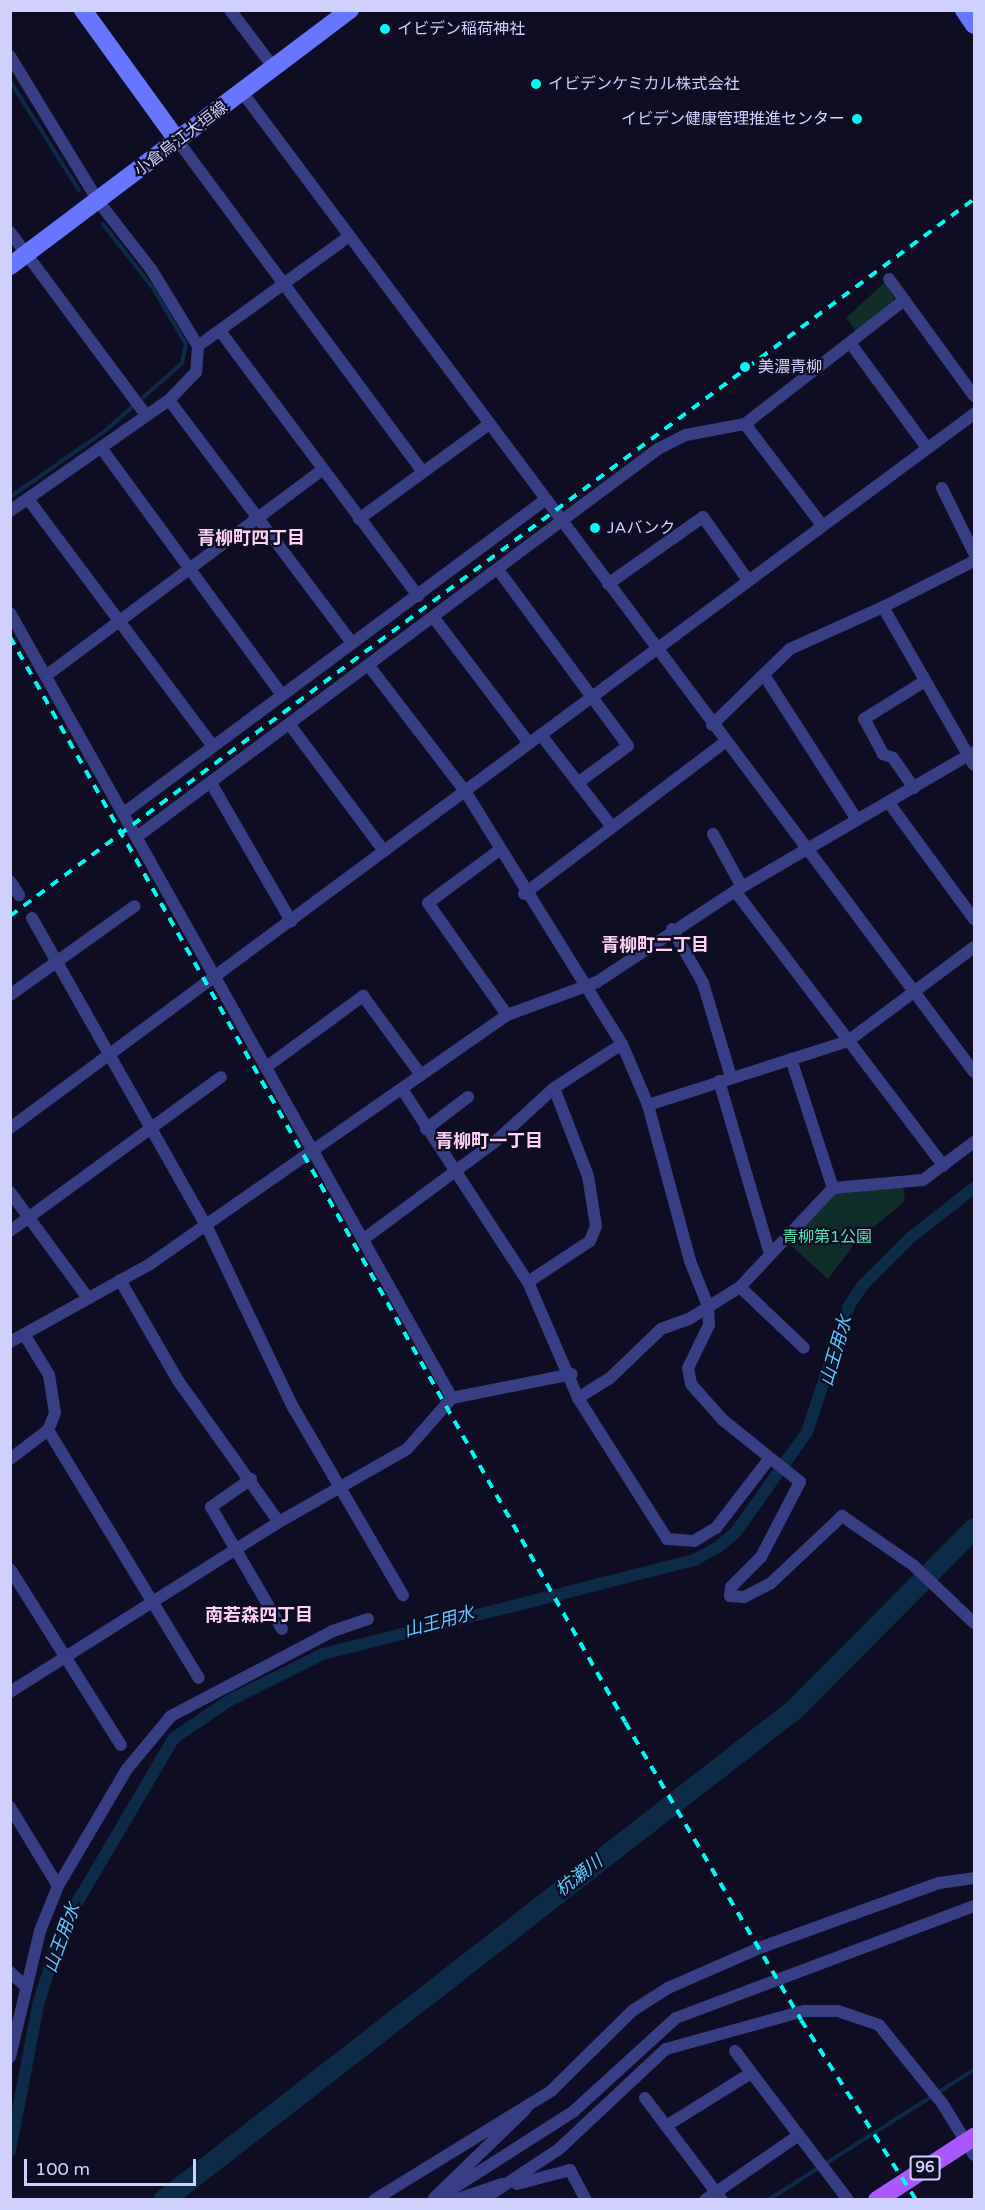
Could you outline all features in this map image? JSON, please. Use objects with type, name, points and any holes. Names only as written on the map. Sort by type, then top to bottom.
[{"type":"main road","points":[[83,10],[178,141]]},
{"type":"main road","name":"小倉烏江大垣線","points":[[10,266],[350,10]]},
{"type":"main road","points":[[964,10],[975,25]]},
{"type":"main road","name":"96","points":[[877,2199],[972,2145]]},
{"type":"street","points":[[230,10],[274,68]]},
{"type":"street","points":[[10,56],[98,201],[151,269],[198,346],[196,372],[169,400],[141,408],[102,449],[10,511]]},
{"type":"street","points":[[242,92],[712,725],[975,1072]]},
{"type":"street","points":[[178,141],[422,471]]},
{"type":"street","points":[[10,232],[141,408]]},
{"type":"street","points":[[198,346],[348,237]]},
{"type":"street","points":[[889,279],[975,396]]},
{"type":"street","points":[[138,836],[498,571],[658,449],[687,435],[745,424],[851,344],[904,300]]},
{"type":"street","points":[[220,331],[418,596]]},
{"type":"street","points":[[851,344],[927,448]]},
{"type":"street","points":[[169,400],[260,517],[352,643]]},
{"type":"street","points":[[10,1128],[975,414]]},
{"type":"street","points":[[745,424],[822,525]]},
{"type":"street","points":[[359,519],[488,425]]},
{"type":"street","points":[[102,449],[282,695]]},
{"type":"street","points":[[47,675],[322,470]]},
{"type":"street","points":[[942,488],[975,553]]},
{"type":"street","points":[[28,499],[212,745]]},
{"type":"street","points":[[124,812],[545,500]]},
{"type":"street","points":[[608,584],[703,517],[748,580]]},
{"type":"street","points":[[712,725],[790,649],[883,607],[975,561]]},
{"type":"street","points":[[498,571],[627,746],[579,782]]},
{"type":"street","points":[[10,1342],[120,1280],[206,1225],[507,1015],[587,986],[672,929],[739,889],[857,820],[972,758],[883,607]]},
{"type":"street","points":[[10,613],[269,1065],[452,1398]]},
{"type":"street","points":[[434,618],[529,743]]},
{"type":"street","points":[[369,666],[465,791],[524,894],[587,986],[622,1044],[648,1105],[690,1262],[708,1306],[709,1325],[688,1368],[691,1384],[772,1460],[800,1482],[761,1557],[731,1587],[730,1596],[744,1597],[771,1583],[842,1516],[913,1565],[975,1623]]},
{"type":"street","points":[[764,675],[857,820]]},
{"type":"street","points":[[914,788],[893,758],[883,754],[864,719],[925,681]]},
{"type":"street","points":[[290,725],[384,851]]},
{"type":"street","points":[[541,735],[612,827]]},
{"type":"street","points":[[524,894],[725,742]]},
{"type":"street","points":[[211,783],[291,921]]},
{"type":"street","points":[[889,803],[975,919]]},
{"type":"street","points":[[713,834],[739,889],[848,1041],[944,1166]]},
{"type":"street","points":[[498,851],[428,903],[507,1015]]},
{"type":"street","points":[[10,881],[19,895]]},
{"type":"street","points":[[10,995],[135,906]]},
{"type":"street","points":[[32,918],[152,1126],[206,1225],[285,1393],[343,1487],[403,1595]]},
{"type":"street","points":[[672,929],[703,983],[770,1254]]},
{"type":"street","points":[[648,1105],[848,1041],[975,946]]},
{"type":"street","points":[[269,1065],[363,996],[421,1075]]},
{"type":"street","points":[[365,1238],[454,1173],[554,1088],[622,1044]]},
{"type":"street","points":[[791,1059],[833,1188]]},
{"type":"street","points":[[10,1231],[221,1077]]},
{"type":"street","points":[[528,1282],[590,1241],[596,1226],[588,1176],[554,1088]]},
{"type":"street","points":[[402,1089],[454,1173],[528,1282],[527,1291],[572,1374],[578,1398],[667,1539],[675,1544],[694,1541],[716,1528],[772,1460]]},
{"type":"street","points":[[426,1129],[468,1097]]},
{"type":"street","points":[[578,1398],[609,1379],[661,1329],[740,1287],[833,1188],[912,1183],[944,1166],[975,1142]]},
{"type":"street","points":[[10,1192],[88,1298]]},
{"type":"street","points":[[120,1280],[179,1382],[251,1479],[279,1522]]},
{"type":"street","points":[[740,1287],[804,1348]]},
{"type":"street","points":[[10,1459],[48,1431],[55,1413],[49,1375],[24,1334]]},
{"type":"street","points":[[10,1692],[236,1552],[279,1522],[407,1449],[452,1398],[572,1374]]},
{"type":"street","points":[[48,1431],[199,1678]]},
{"type":"street","points":[[251,1479],[211,1507],[282,1629]]},
{"type":"street","points":[[10,1569],[121,1745]]},
{"type":"street","points":[[10,2057],[25,1986],[58,1886],[127,1768],[171,1716],[323,1636],[368,1619]]},
{"type":"street","points":[[10,1807],[58,1886]]},
{"type":"street","points":[[374,2199],[565,2079],[633,2011],[668,1988],[762,1947],[939,1883],[975,1878]]},
{"type":"street","points":[[434,2199],[574,2111],[676,2018],[975,1906]]},
{"type":"street","points":[[10,1972],[25,1986]]},
{"type":"street","points":[[482,2199],[510,2183],[559,2149],[666,2049],[804,2011],[838,2011],[879,2025],[972,2145]]},
{"type":"street","points":[[735,2051],[848,2199]]},
{"type":"street","points":[[666,2126],[751,2073]]},
{"type":"street","points":[[434,2199],[437,2190],[541,2095]]},
{"type":"street","points":[[645,2098],[719,2196]]},
{"type":"street","points":[[705,2199],[719,2196],[799,2135]]},
{"type":"street","points":[[455,2199],[510,2183],[570,2170],[586,2199]]},
{"type":"green space","points":[[885,282],[896,302],[856,331],[846,318]]},
{"type":"green space","name":"青柳第1公園","points":[[903,1187],[905,1201],[857,1241],[828,1279],[787,1242],[834,1190]]},
{"type":"waterway","points":[[10,81],[79,190]]},
{"type":"waterway","points":[[10,497],[105,431],[182,363],[186,344],[153,288],[103,224]]},
{"type":"waterway","name":"山王用水","points":[[10,2151],[38,2005],[62,1928],[174,1738],[230,1700],[323,1654],[694,1560],[717,1548],[735,1533],[807,1432],[849,1306],[862,1286],[910,1238],[974,1188]]},
{"type":"waterway","name":"杭瀬川","points":[[163,2200],[794,1709],[974,1528]]},
{"type":"waterway","points":[[768,2200],[974,2070]]},
{"type":"railway","points":[[10,916],[974,199]]},
{"type":"railway","points":[[10,637],[625,1722],[801,2020],[916,2200]]},
{"type":"place","name":"イビデン稲荷神社","points":[[385,29]]},
{"type":"place","name":"イビデンケミカル株式会社","points":[[536,84]]},
{"type":"place","name":"イビデン健康管理推進センター","points":[[857,119]]},
{"type":"place","name":"美濃青柳","points":[[745,367]]},
{"type":"place","name":"JAバンク","points":[[595,528]]},
{"type":"district","name":"青柳町四丁目","points":[[251,538]]},
{"type":"district","name":"青柳町二丁目","points":[[655,945]]},
{"type":"district","name":"青柳町一丁目","points":[[489,1141]]},
{"type":"district","name":"南若森四丁目","points":[[259,1615]]}]
